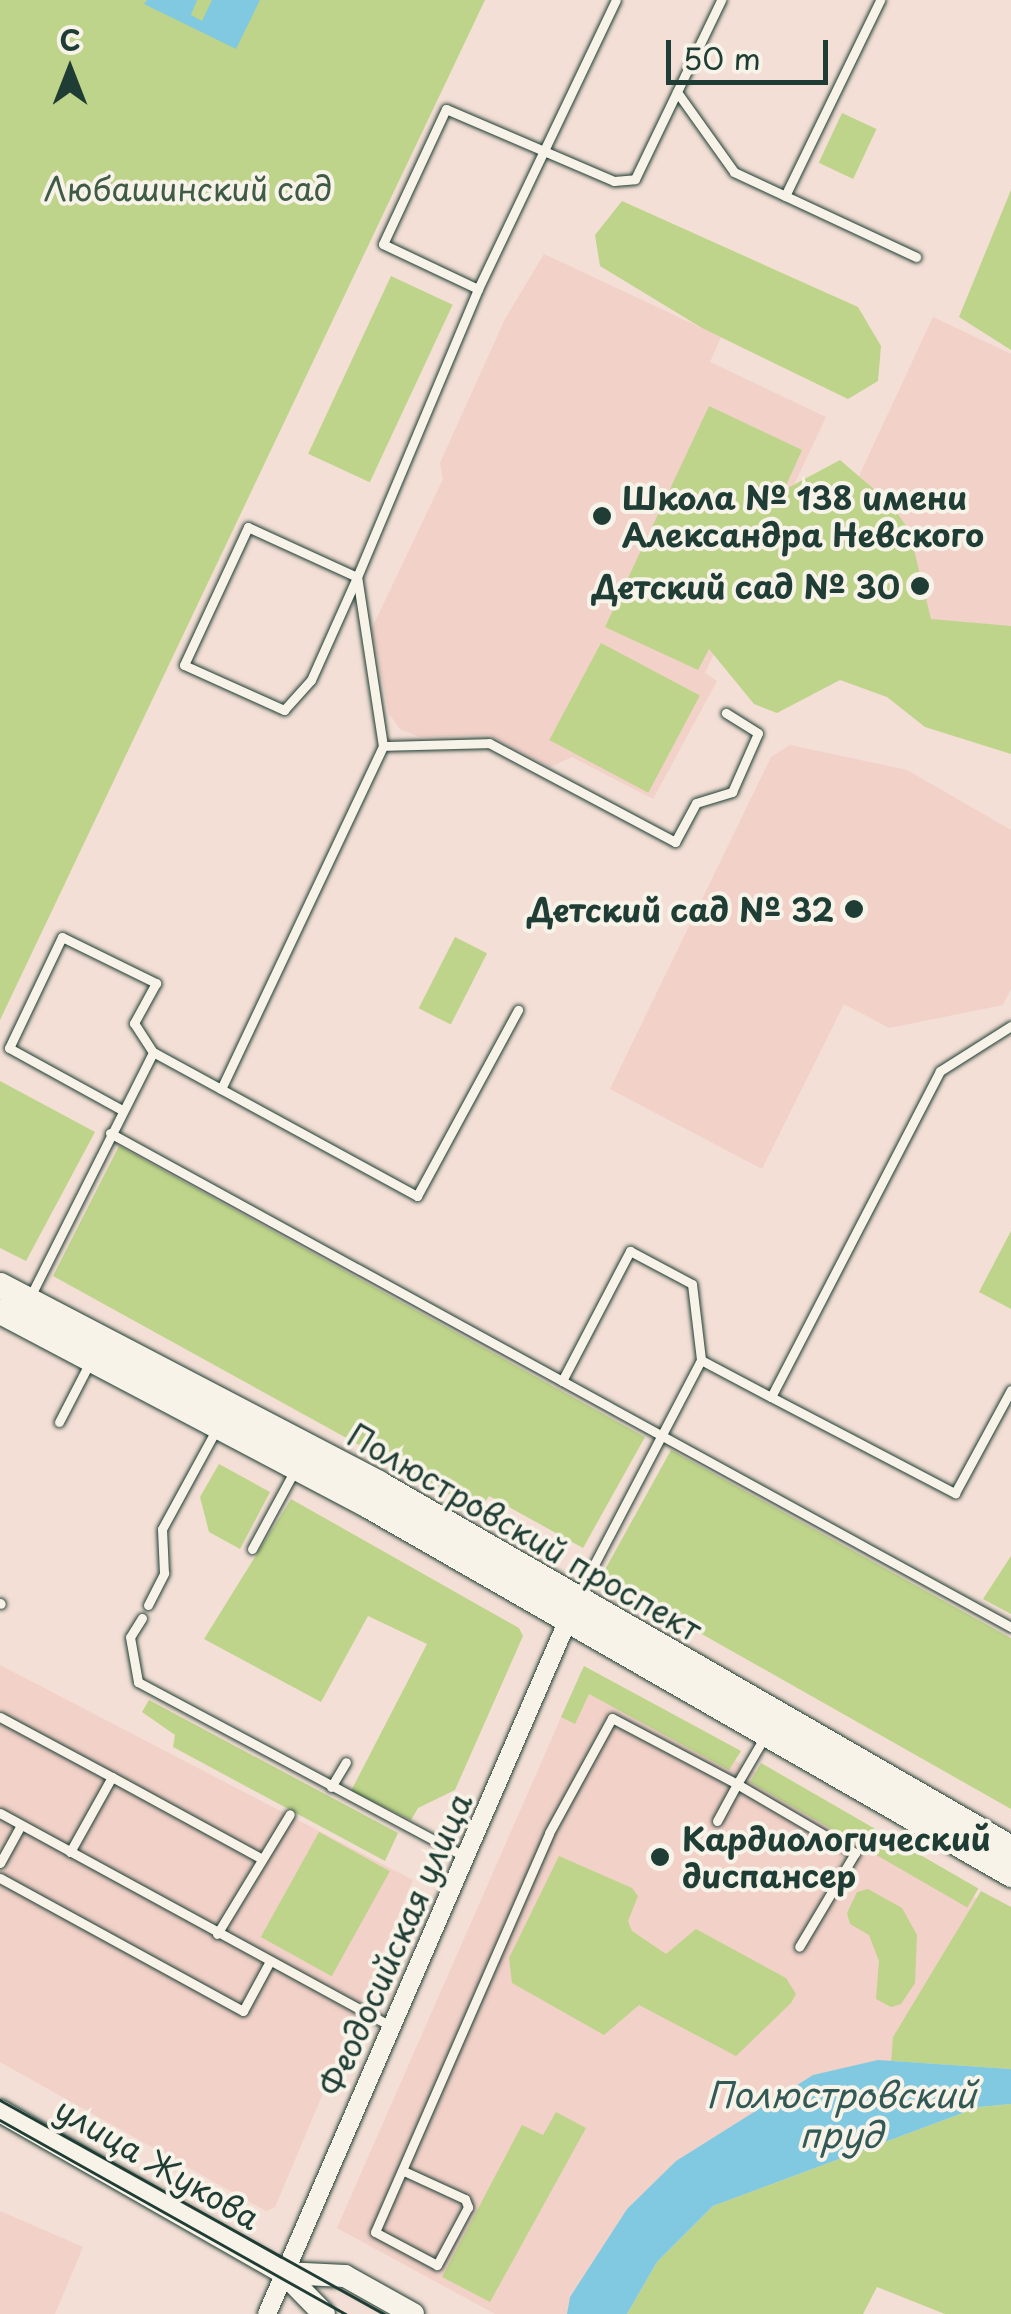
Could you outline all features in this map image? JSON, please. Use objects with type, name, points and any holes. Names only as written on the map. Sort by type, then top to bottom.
[{"type":"main road","name":"Полюстровский проспект","points":[[0,1284],[16,1310],[224,1415],[573,1608],[772,1724],[1011,1874]]},
{"type":"main road","name":"Полюстровский проспект","points":[[772,1724],[1011,1848]]},
{"type":"street","name":"Феодосийская улица","points":[[267,2314],[573,1608]]},
{"type":"street","name":"улица Жукова","points":[[0,2111],[284,2272],[324,2314]]},
{"type":"street","name":"улица Жукова","points":[[284,2272],[345,2276],[413,2314]]},
{"type":"lane","points":[[357,577],[248,527],[184,665],[284,710],[311,680],[357,577],[478,289],[616,0]]},
{"type":"lane","points":[[478,289],[383,244],[446,109],[546,148],[614,181],[634,179],[721,0]]},
{"type":"lane","points":[[786,196],[880,0]]},
{"type":"lane","points":[[678,92],[734,172],[916,256]]},
{"type":"lane","points":[[222,1090],[383,746],[357,577]]},
{"type":"lane","points":[[383,746],[488,743],[675,842],[696,803],[732,792],[758,733],[726,713]]},
{"type":"lane","points":[[122,1110],[8,1048],[62,937],[156,983],[134,1023],[153,1052],[417,1196],[518,1010]]},
{"type":"lane","points":[[771,1397],[940,1071],[1010,1028]]},
{"type":"lane","points":[[16,1310],[153,1052]]},
{"type":"lane","points":[[110,1133],[1011,1627]]},
{"type":"lane","points":[[562,1381],[630,1251],[692,1284],[701,1360],[573,1608]]},
{"type":"lane","points":[[58,1422],[97,1349]]},
{"type":"lane","points":[[701,1360],[956,1493],[1011,1390]]},
{"type":"lane","points":[[148,1605],[164,1574],[162,1529],[224,1415]]},
{"type":"lane","points":[[252,1549],[302,1457]]},
{"type":"lane","points":[[142,1618],[130,1636],[138,1682],[466,1857]]},
{"type":"lane","points":[[0,1717],[259,1858]]},
{"type":"lane","points":[[406,2172],[465,2199],[468,2206],[437,2264],[375,2232],[406,2172],[505,1930],[612,1718],[737,1784],[854,1853],[799,1948]]},
{"type":"lane","points":[[717,1820],[772,1724]]},
{"type":"lane","points":[[331,1788],[346,1762]]},
{"type":"lane","points":[[70,1852],[112,1777]]},
{"type":"lane","points":[[0,1814],[392,2027]]},
{"type":"lane","points":[[217,1934],[259,1858],[290,1814]]},
{"type":"lane","points":[[0,1864],[22,1825]]},
{"type":"lane","points":[[0,1878],[243,2011],[270,1963]]},
{"type":"shaded area","name":"Школа № 138 имени Александра Невского","points":[[544,254],[721,337],[710,362],[826,417],[705,673],[717,681],[653,799],[572,757],[550,767],[489,735],[420,737],[401,730],[389,714],[372,628],[443,479],[440,463],[505,319]]},
{"type":"shaded area","name":"Детский сад № 30","points":[[933,317],[1011,354],[1011,742],[838,521]]},
{"type":"shaded area","name":"Детский сад № 32","points":[[790,745],[907,770],[1011,830],[1011,989],[1003,1005],[889,1028],[844,1004],[762,1169],[610,1089],[771,757]]},
{"type":"shaded area","points":[[0,1665],[413,1880],[275,2207],[266,2211],[0,2062]]},
{"type":"shaded area","points":[[581,1672],[977,1899],[893,2037],[891,2061],[813,2075],[676,2161],[627,2209],[570,2297],[567,2314],[495,2314],[337,2228]]},
{"type":"shaded area","points":[[0,2211],[83,2247],[55,2314],[0,2314]]},
{"type":"green space","name":"Любашинский сад","points":[[0,0],[485,0],[0,1020]]},
{"type":"green space","points":[[842,113],[876,129],[853,179],[819,163]]},
{"type":"green space","points":[[1011,190],[1011,350],[959,317]]},
{"type":"green space","points":[[622,201],[858,307],[881,346],[878,381],[848,399],[702,328],[600,266],[595,235]]},
{"type":"green space","points":[[391,276],[453,305],[370,482],[308,454]]},
{"type":"green space","points":[[709,406],[802,450],[784,490],[840,460],[890,503],[909,530],[931,619],[1011,626],[1011,754],[925,727],[887,697],[840,680],[777,713],[754,704],[709,649],[698,670],[605,627]]},
{"type":"green space","points":[[601,643],[700,696],[648,793],[549,740]]},
{"type":"green space","points":[[455,937],[487,953],[451,1025],[419,1008]]},
{"type":"green space","points":[[0,1081],[95,1132],[26,1261],[0,1248]]},
{"type":"green space","points":[[119,1146],[645,1437],[583,1548],[489,1496],[479,1511],[53,1276]]},
{"type":"green space","points":[[1011,1231],[1011,1309],[979,1292]]},
{"type":"green space","points":[[671,1450],[1011,1638],[1011,1809],[601,1577]]},
{"type":"green space","points":[[219,1464],[270,1492],[240,1549],[209,1532],[200,1497]]},
{"type":"green space","points":[[291,1499],[519,1628],[523,1636],[455,1790],[418,1808],[411,1820],[351,1791],[427,1644],[368,1616],[321,1702],[204,1639]]},
{"type":"green space","points":[[1011,1556],[1011,1614],[983,1599]]},
{"type":"green space","points":[[584,1666],[741,1751],[729,1770],[589,1694],[575,1724],[561,1717]]},
{"type":"green space","points":[[149,1700],[398,1833],[385,1861],[173,1747],[175,1735],[142,1712]]},
{"type":"green space","points":[[761,1763],[978,1888],[967,1908],[750,1782]]},
{"type":"green space","points":[[319,1832],[390,1871],[332,1976],[261,1937]]},
{"type":"green space","points":[[559,1856],[632,1888],[638,1896],[628,1921],[632,1931],[666,1954],[696,1929],[786,1978],[796,1994],[791,2003],[736,2056],[639,2005],[604,2035],[512,1983],[509,1958]]},
{"type":"green space","points":[[868,1889],[902,1908],[917,1935],[915,1983],[901,2004],[891,2007],[876,1999],[879,1961],[869,1935],[850,1924],[847,1913],[857,1892]]},
{"type":"green space","points":[[981,1891],[1011,1907],[1011,2069],[891,2061],[893,2037]]},
{"type":"green space","points":[[1011,2104],[1011,2314],[945,2314],[877,2287],[863,2314],[627,2314],[657,2262],[713,2206],[979,2107]]},
{"type":"green space","points":[[556,2112],[586,2128],[490,2302],[442,2277],[522,2125],[543,2135]]},
{"type":"water","points":[[147,0],[197,0],[191,15],[202,21],[212,0],[260,0],[236,49],[144,4]]},
{"type":"water","name":"Полюстровский пруд","points":[[878,2060],[1011,2069],[1011,2104],[979,2107],[713,2206],[657,2262],[627,2314],[567,2314],[570,2297],[627,2209],[676,2161],[813,2075]]},
{"type":"tram line","points":[[0,2100],[384,2314]]},
{"type":"tram line","points":[[0,2120],[346,2314]]},
{"type":"place","name":"Школа № 138 имени Александра Невского","points":[[602,516]]},
{"type":"place","name":"Детский сад № 30","points":[[920,586]]},
{"type":"place","name":"Детский сад № 32","points":[[854,909]]},
{"type":"place","name":"Кардиологический диспансер","points":[[660,1857]]}]
